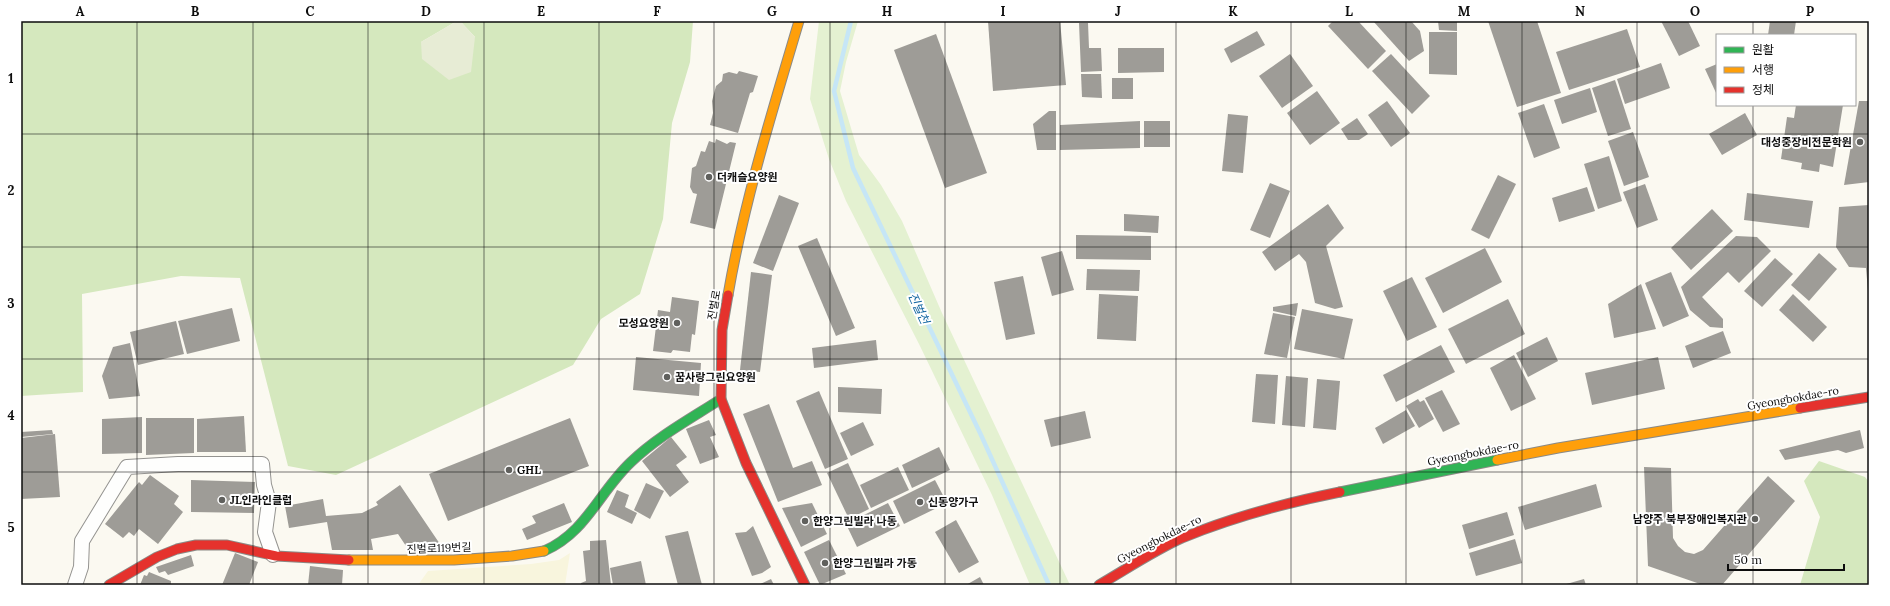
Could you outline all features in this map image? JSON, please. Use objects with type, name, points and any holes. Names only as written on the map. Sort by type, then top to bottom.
[{"type":"street","name":"진벌로","points":[[799,21],[763,144],[735,253],[722,330],[721,399],[746,462],[805,585]]},
{"type":"street","name":"Gyeongbokdae-ro","points":[[1099,585],[1180,539],[1245,514],[1295,501],[1558,448],[1869,397]]},
{"type":"street","name":"진벌로119번길","points":[[109,585],[149,560],[166,552],[189,546],[219,544],[247,548],[273,555],[356,561],[439,561],[524,555],[545,551],[562,543],[577,529],[630,464],[657,440],[721,399]]},
{"type":"street","points":[[75,585],[81,567],[82,541],[127,467],[178,464],[262,464],[264,485],[269,502],[265,532],[273,555]]},
{"type":"shaded area","points":[[570,553],[565,585],[418,585],[428,571],[531,564],[559,560]]},
{"type":"green space","points":[[21,21],[457,21],[421,42],[475,37],[460,21],[693,21],[690,62],[672,123],[663,219],[640,294],[601,319],[573,365],[336,475],[288,466],[240,278],[181,276],[82,294],[83,392],[21,396]]},
{"type":"green space","points":[[457,21],[460,21],[475,37],[471,72],[449,80],[422,59],[421,42]]},
{"type":"green space","points":[[819,21],[858,21],[846,62],[840,91],[859,155],[881,185],[902,221],[942,313],[1070,585],[1030,585],[992,495],[919,344],[846,201],[829,159],[810,99]]},
{"type":"green space","points":[[1819,461],[1865,477],[1869,482],[1869,585],[1800,585],[1820,517],[1804,481]]},
{"type":"building","points":[[988,21],[1060,21],[1066,85],[993,91]]},
{"type":"building","points":[[1333,21],[1358,21],[1386,51],[1368,69],[1328,26]]},
{"type":"building","points":[[1373,21],[1411,21],[1420,31],[1424,51],[1409,61]]},
{"type":"building","points":[[1438,21],[1457,21],[1457,31],[1439,30]]},
{"type":"building","points":[[1488,21],[1537,21],[1561,93],[1517,107]]},
{"type":"building","points":[[1661,21],[1688,21],[1700,46],[1679,56]]},
{"type":"building","points":[[1770,21],[1796,21],[1794,34],[1768,34]]},
{"type":"building","points":[[1079,23],[1088,23],[1089,48],[1101,48],[1102,71],[1081,72]]},
{"type":"building","points":[[1627,29],[1640,67],[1569,90],[1556,52]]},
{"type":"building","points":[[1257,31],[1265,45],[1231,63],[1224,49]]},
{"type":"building","points":[[1429,32],[1457,32],[1457,75],[1429,74]]},
{"type":"building","points":[[936,34],[987,173],[945,188],[894,50]]},
{"type":"building","points":[[1118,48],[1164,48],[1164,72],[1118,73]]},
{"type":"building","points":[[1290,54],[1313,86],[1282,108],[1259,76]]},
{"type":"building","points":[[1391,54],[1430,96],[1412,114],[1372,71]]},
{"type":"building","points":[[1661,63],[1670,88],[1625,104],[1617,79]]},
{"type":"building","points":[[1716,64],[1716,93],[1705,69]]},
{"type":"building","points":[[739,71],[758,76],[753,92],[750,93],[738,133],[710,125],[713,113],[712,101],[716,86],[722,81],[723,74],[729,72],[737,74]]},
{"type":"building","points":[[1081,74],[1101,74],[1102,98],[1082,97]]},
{"type":"building","points":[[1112,78],[1133,78],[1133,99],[1112,99]]},
{"type":"building","points":[[1615,80],[1631,129],[1608,136],[1592,88]]},
{"type":"building","points":[[1590,88],[1597,112],[1562,124],[1554,100]]},
{"type":"building","points":[[1317,91],[1340,123],[1310,145],[1287,113]]},
{"type":"building","points":[[1387,101],[1410,133],[1391,147],[1368,115]]},
{"type":"building","name":"대성중장비전문학원","points":[[1859,101],[1869,101],[1869,182],[1844,185]]},
{"type":"building","points":[[1544,104],[1560,148],[1534,158],[1518,113]]},
{"type":"building","points":[[1796,106],[1843,106],[1833,167],[1820,164],[1819,172],[1801,169],[1802,163],[1781,159],[1787,117],[1794,118]]},
{"type":"building","points":[[1049,111],[1056,111],[1056,150],[1037,150],[1033,124]]},
{"type":"building","points":[[1745,113],[1757,135],[1722,155],[1709,134]]},
{"type":"building","points":[[1228,114],[1248,116],[1243,173],[1222,171]]},
{"type":"building","points":[[1357,118],[1368,134],[1359,140],[1348,140],[1341,129]]},
{"type":"building","points":[[1140,121],[1140,148],[1060,150],[1060,125]]},
{"type":"building","points":[[1144,121],[1170,121],[1170,147],[1144,147]]},
{"type":"building","points":[[1633,132],[1649,177],[1624,186],[1608,141]]},
{"type":"building","name":"더캐슬요양원","points":[[716,139],[727,144],[730,142],[736,143],[715,229],[690,223],[697,194],[693,193],[690,187],[692,168],[696,166],[701,151],[705,152],[709,141],[715,143]]},
{"type":"building","points":[[1609,156],[1622,201],[1598,209],[1584,164]]},
{"type":"building","points":[[1498,175],[1516,184],[1489,239],[1471,230]]},
{"type":"building","points":[[1270,183],[1290,191],[1270,238],[1250,230]]},
{"type":"building","points":[[1645,184],[1658,220],[1637,228],[1623,192]]},
{"type":"building","points":[[1587,187],[1595,211],[1559,222],[1552,198]]},
{"type":"building","points":[[1747,193],[1813,201],[1809,228],[1744,220]]},
{"type":"building","points":[[779,195],[799,203],[773,271],[753,263]]},
{"type":"building","points":[[1328,204],[1344,228],[1326,246],[1343,307],[1335,309],[1315,303],[1306,262],[1299,254],[1275,271],[1262,252]]},
{"type":"building","points":[[1869,205],[1868,291],[1866,268],[1849,267],[1836,247],[1839,207]]},
{"type":"building","points":[[1712,209],[1733,231],[1691,270],[1671,248]]},
{"type":"building","points":[[1124,214],[1159,216],[1158,233],[1124,231]]},
{"type":"building","points":[[1076,235],[1151,236],[1151,260],[1076,259]]},
{"type":"building","points":[[1736,236],[1757,237],[1771,251],[1739,283],[1728,272],[1702,297],[1723,319],[1723,328],[1710,327],[1690,310],[1681,287]]},
{"type":"building","points":[[817,238],[855,328],[836,336],[798,246]]},
{"type":"building","points":[[1485,248],[1502,282],[1443,313],[1425,278]]},
{"type":"building","points":[[1062,251],[1074,290],[1052,296],[1041,257]]},
{"type":"building","points":[[1819,253],[1837,269],[1809,301],[1791,285]]},
{"type":"building","points":[[1775,258],[1793,274],[1762,307],[1744,291]]},
{"type":"building","points":[[1087,269],[1140,270],[1139,291],[1086,290]]},
{"type":"building","points":[[751,272],[772,275],[760,372],[740,370]]},
{"type":"building","points":[[1671,272],[1689,316],[1663,327],[1645,283]]},
{"type":"building","points":[[1023,276],[1035,334],[1006,340],[994,282]]},
{"type":"building","points":[[1412,277],[1437,327],[1407,341],[1383,291]]},
{"type":"building","points":[[1641,284],[1656,329],[1614,338],[1608,304]]},
{"type":"building","points":[[1099,294],[1138,296],[1136,341],[1097,339]]},
{"type":"building","points":[[1793,294],[1827,327],[1813,342],[1779,310]]},
{"type":"building","name":"모성요양원","points":[[672,297],[699,301],[695,335],[692,334],[690,352],[673,350],[671,353],[653,351],[658,310],[670,312]]},
{"type":"building","points":[[1508,299],[1525,334],[1466,364],[1448,329]]},
{"type":"building","points":[[1298,303],[1296,316],[1273,311],[1273,307]]},
{"type":"building","points":[[232,308],[240,341],[187,354],[178,321]]},
{"type":"building","points":[[1302,309],[1353,319],[1344,359],[1294,349]]},
{"type":"building","points":[[1273,313],[1295,317],[1287,358],[1264,354]]},
{"type":"building","points":[[176,321],[184,354],[138,365],[130,332]]},
{"type":"building","points":[[1723,331],[1731,353],[1693,368],[1685,346]]},
{"type":"building","points":[[1547,337],[1558,361],[1528,377],[1516,353]]},
{"type":"building","points":[[876,340],[878,360],[814,368],[812,348]]},
{"type":"building","points":[[130,343],[140,396],[109,399],[102,376],[113,347]]},
{"type":"building","points":[[1441,345],[1455,372],[1396,402],[1383,375]]},
{"type":"building","points":[[1514,355],[1536,399],[1511,411],[1490,368]]},
{"type":"building","name":"꿈사랑그린요양원","points":[[636,357],[701,363],[699,396],[633,390]]},
{"type":"building","points":[[1658,357],[1665,389],[1592,405],[1585,373]]},
{"type":"building","points":[[1256,374],[1278,375],[1275,424],[1252,422]]},
{"type":"building","points":[[1286,376],[1308,378],[1305,427],[1282,425]]},
{"type":"building","points":[[1317,379],[1340,381],[1336,430],[1313,428]]},
{"type":"building","points":[[838,387],[882,389],[881,414],[838,412]]},
{"type":"building","points":[[1442,390],[1460,424],[1443,432],[1425,398]]},
{"type":"building","points":[[819,391],[848,459],[825,469],[796,401]]},
{"type":"building","points":[[1418,399],[1420,402],[1424,400],[1434,419],[1419,428],[1406,406]]},
{"type":"building","points":[[769,404],[793,468],[812,461],[822,485],[778,502],[743,414]]},
{"type":"building","points":[[1406,410],[1415,426],[1383,444],[1375,428]]},
{"type":"building","points":[[1085,411],[1091,438],[1051,447],[1044,420]]},
{"type":"building","points":[[244,416],[246,452],[197,452],[197,419]]},
{"type":"building","points":[[142,417],[142,453],[102,454],[102,419]]},
{"type":"building","points":[[146,418],[194,418],[194,453],[146,455]]},
{"type":"building","name":"GHL","points":[[570,418],[589,466],[448,521],[429,474]]},
{"type":"building","points":[[709,420],[716,435],[710,437],[719,457],[700,464],[686,429]]},
{"type":"building","points":[[863,422],[874,445],[851,456],[840,433]]},
{"type":"building","points":[[52,430],[53,434],[21,437],[21,432]]},
{"type":"building","points":[[1860,430],[1864,448],[1846,453],[1838,450],[1785,460],[1779,450]]},
{"type":"building","points":[[55,434],[60,497],[21,499],[21,438]]},
{"type":"building","points":[[671,437],[687,457],[676,465],[689,482],[670,497],[642,461]]},
{"type":"building","points":[[939,447],[950,470],[912,488],[902,465]]},
{"type":"building","points":[[848,463],[869,509],[849,519],[827,473]]},
{"type":"building","points":[[898,467],[909,490],[871,508],[860,485]]},
{"type":"building","name":"남양주 북부장애인복지관","points":[[1644,467],[1671,468],[1673,538],[1678,546],[1685,552],[1694,554],[1703,550],[1768,476],[1795,501],[1722,585],[1703,585],[1648,566]]},
{"type":"building","points":[[150,475],[179,496],[174,504],[183,512],[158,544],[139,529],[134,536],[129,532],[123,538],[105,524],[139,482],[142,485]]},
{"type":"building","points":[[191,480],[255,482],[254,513],[191,512]]},
{"type":"building","name":"신동양가구","points":[[935,480],[947,503],[904,524],[893,501]]},
{"type":"building","points":[[646,483],[664,491],[650,519],[634,510]]},
{"type":"building","points":[[1596,484],[1602,507],[1525,530],[1518,507]]},
{"type":"building","points":[[400,485],[444,550],[416,554],[414,548],[408,549],[398,534],[371,539],[373,550],[332,550],[327,522],[289,528],[285,506],[323,499],[326,516],[362,513],[378,505],[376,502]]},
{"type":"building","points":[[617,490],[629,495],[625,507],[637,513],[632,524],[607,512]]},
{"type":"building","points":[[564,503],[572,522],[527,540],[522,529],[536,523],[532,516]]},
{"type":"building","name":"한양그린빌라 나동","points":[[812,503],[827,534],[801,547],[782,508]]},
{"type":"building","points":[[888,503],[900,526],[857,547],[846,524]]},
{"type":"building","points":[[1507,512],[1514,535],[1469,549],[1462,525]]},
{"type":"building","points":[[956,520],[979,562],[959,573],[935,532]]},
{"type":"building","points":[[753,526],[771,567],[762,573],[752,576],[735,533],[746,532]]},
{"type":"building","points":[[688,531],[702,585],[678,585],[665,536]]},
{"type":"building","points":[[1515,539],[1522,563],[1476,576],[1469,553]]},
{"type":"building","points":[[606,540],[611,585],[581,585],[581,583],[586,581],[583,551],[590,550],[590,541]]},
{"type":"building","name":"한양그린빌라 가동","points":[[829,540],[846,574],[820,585],[804,552]]},
{"type":"building","points":[[235,553],[258,562],[249,585],[222,585]]},
{"type":"building","points":[[191,555],[194,566],[168,575],[165,571],[159,573],[156,567]]},
{"type":"building","points":[[641,561],[646,585],[613,585],[610,568]]},
{"type":"building","points":[[310,566],[343,570],[342,585],[308,585]]},
{"type":"building","points":[[149,572],[171,581],[171,585],[140,585],[144,575],[147,576]]},
{"type":"building","points":[[980,577],[984,585],[966,585]]},
{"type":"building","points":[[771,579],[774,585],[758,585]]},
{"type":"building","points":[[1584,579],[1586,585],[1563,585]]},
{"type":"waterway","name":"진벌천","points":[[851,21],[834,91],[853,168],[981,435],[1049,585]]},
{"type":"traffic: fast","points":[[544,551],[571,534],[582,523],[620,474],[641,453],[674,429],[721,399]]},
{"type":"traffic: fast","points":[[1340,492],[1497,460]]},
{"type":"traffic: slow","points":[[728,295],[750,191],[799,21]]},
{"type":"traffic: slow","points":[[1497,460],[1558,448],[1800,408]]},
{"type":"traffic: slow","points":[[349,560],[454,560],[512,556],[544,551]]},
{"type":"traffic: jam","points":[[728,295],[722,330],[721,399],[746,463],[805,585]]},
{"type":"traffic: jam","points":[[1800,408],[1869,397]]},
{"type":"traffic: jam","points":[[1099,585],[1161,548],[1201,530],[1260,511],[1340,492]]},
{"type":"traffic: jam","points":[[109,585],[157,557],[177,549],[196,545],[227,545],[276,556],[349,560]]},
{"type":"place","name":"대성중장비전문학원","points":[[1860,142]]},
{"type":"place","name":"더캐슬요양원","points":[[709,177]]},
{"type":"place","name":"모성요양원","points":[[677,323]]},
{"type":"place","name":"꿈사랑그린요양원","points":[[667,377]]},
{"type":"place","name":"GHL","points":[[509,470]]},
{"type":"place","name":"JL인라인클럽","points":[[222,500]]},
{"type":"place","name":"신동양가구","points":[[920,502]]},
{"type":"place","name":"남양주 북부장애인복지관","points":[[1755,519]]},
{"type":"place","name":"한양그린빌라 나동","points":[[805,521]]},
{"type":"place","name":"한양그린빌라 가동","points":[[825,563]]}]
